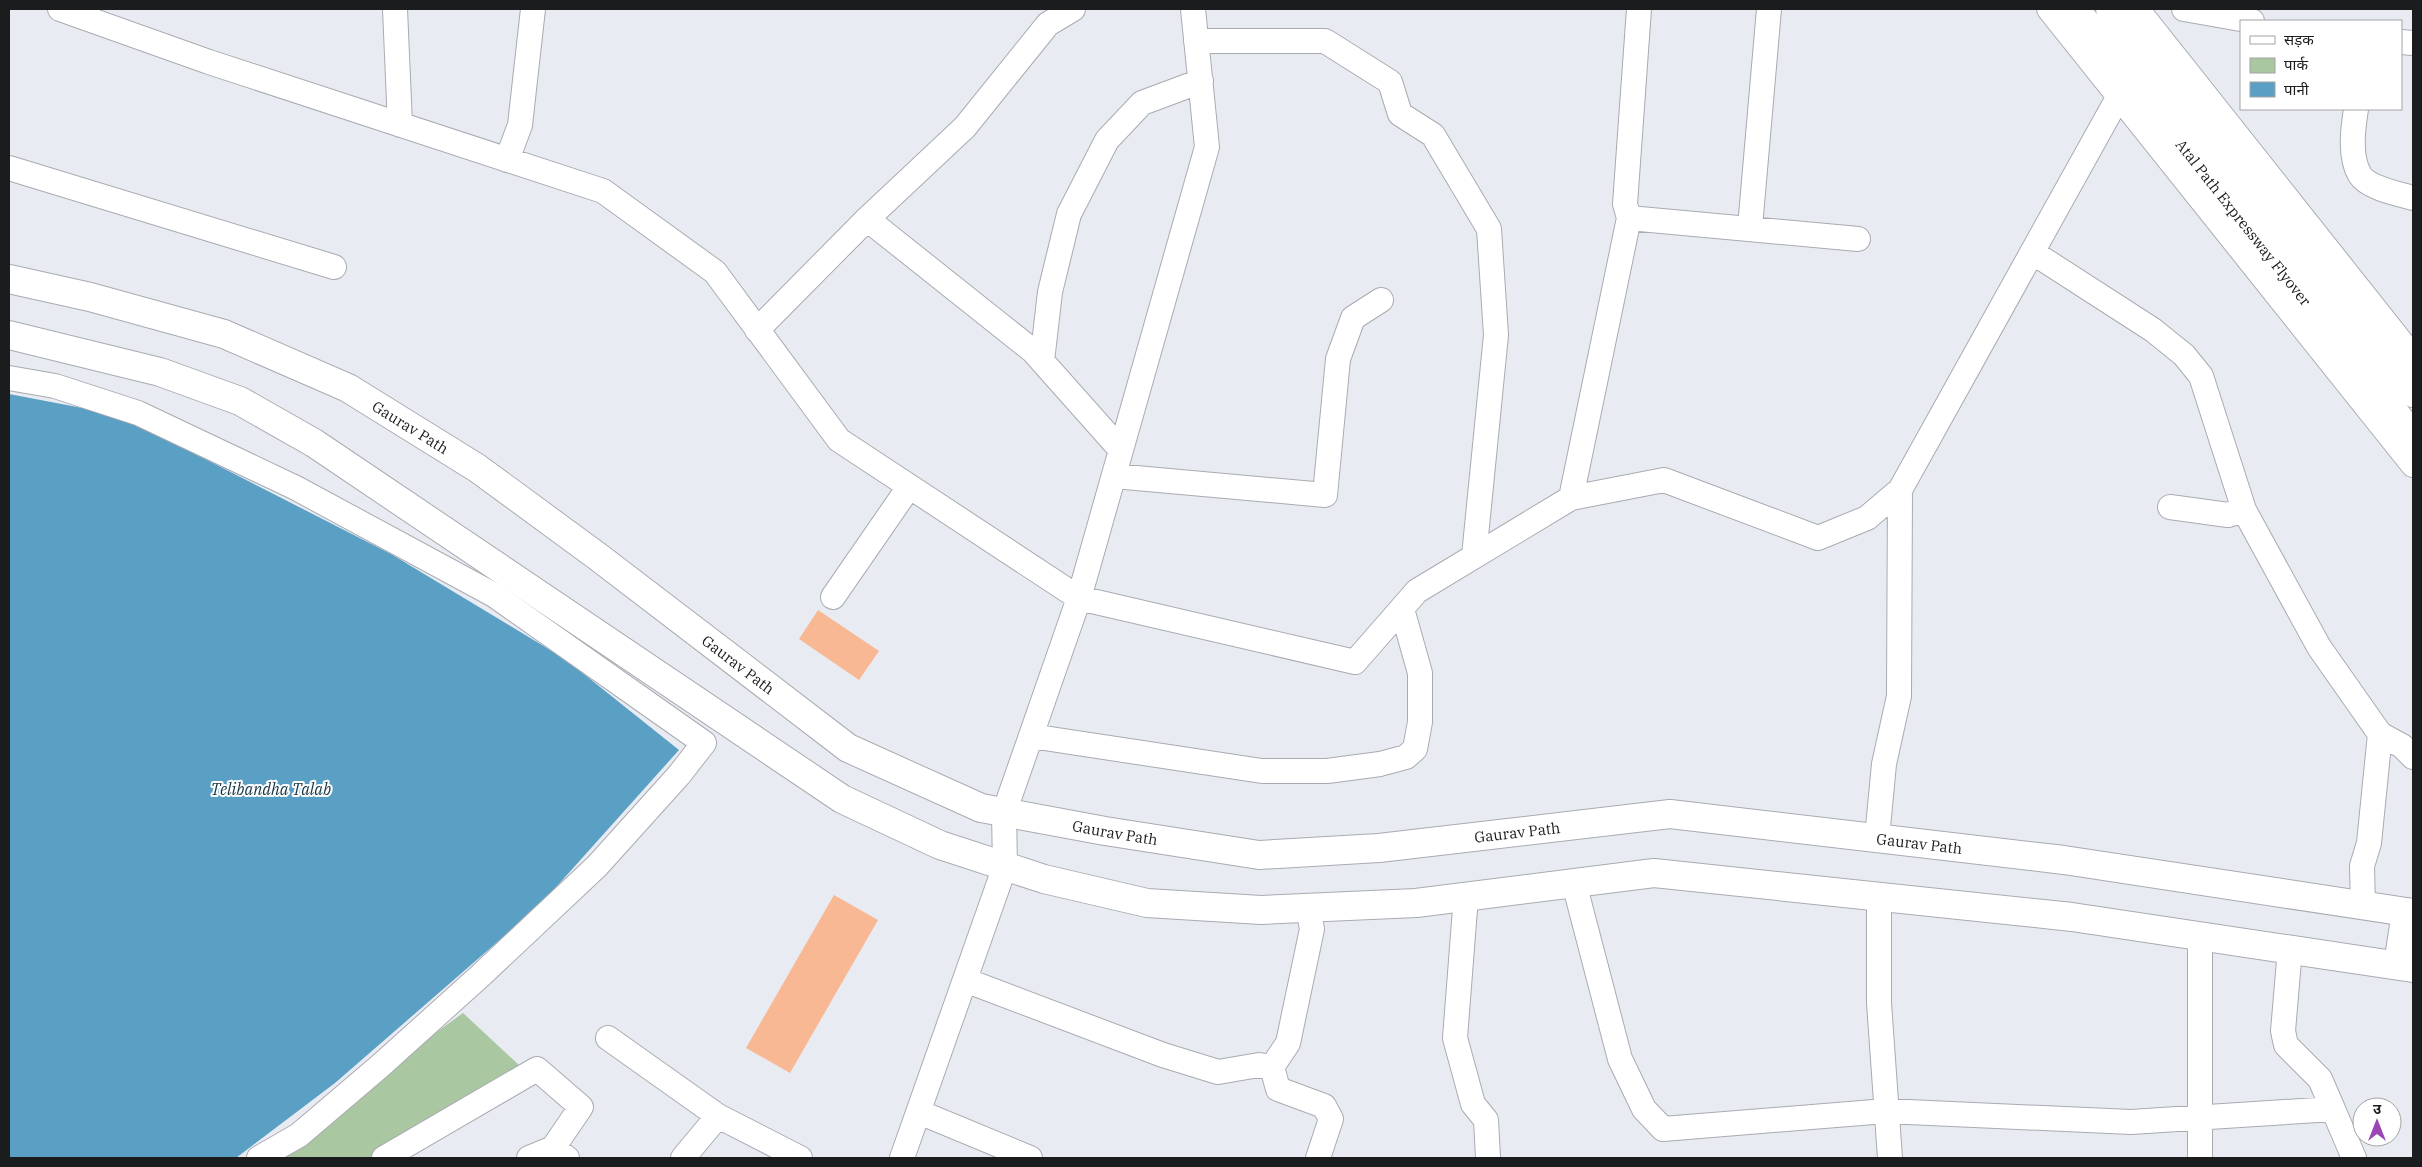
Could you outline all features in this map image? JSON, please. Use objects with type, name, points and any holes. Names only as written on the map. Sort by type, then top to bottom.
[{"type":"main road","name":"Atal Path Expressway Flyover","points":[[2075,9],[2413,436]]},
{"type":"main road","name":"Atal Path Expressway Flyover","points":[[2110,9],[2413,393]]},
{"type":"main road","name":"Gaurav Path","points":[[9,279],[90,297],[224,334],[348,388],[477,468],[597,556],[848,748],[981,808],[1259,855],[1379,848],[1670,814],[2064,860],[2410,913]]},
{"type":"main road","points":[[9,335],[160,372],[240,401],[314,443],[842,799],[940,845],[1044,879],[1147,903],[1260,910],[1416,903],[1654,873],[2072,916],[2406,966],[2410,913]]},
{"type":"street","points":[[395,9],[400,125]]},
{"type":"street","points":[[506,160],[520,125],[533,9]]},
{"type":"street","points":[[758,330],[867,219],[965,127],[1048,24],[1073,9]]},
{"type":"street","points":[[902,1158],[1005,866],[1004,813],[1079,598],[1207,147],[1193,9]]},
{"type":"street","points":[[1570,498],[1629,218],[1625,204],[1639,9]]},
{"type":"street","points":[[1750,228],[1769,9]]},
{"type":"street","points":[[2049,9],[2413,465]]},
{"type":"street","points":[[2138,9],[2413,357]]},
{"type":"street","points":[[2184,9],[2246,20]]},
{"type":"street","points":[[69,10],[209,62],[603,191],[715,272],[838,440],[1079,598],[1355,662],[1417,592],[1570,498],[1664,480],[1818,538],[1867,518],[1900,490],[2119,96]]},
{"type":"street","points":[[1196,41],[1325,41],[1390,82],[1400,114],[1433,135],[1489,229],[1496,335],[1474,556]]},
{"type":"street","points":[[1042,362],[1050,292],[1069,214],[1107,140],[1142,103],[1200,81]]},
{"type":"street","points":[[2356,110],[2354,162],[2360,176],[2384,190],[2413,198]]},
{"type":"street","points":[[9,168],[334,267]]},
{"type":"street","points":[[1629,218],[1858,239]]},
{"type":"street","points":[[867,219],[1033,351],[1121,450]]},
{"type":"street","points":[[2032,252],[2153,330],[2184,354],[2201,376],[2244,510],[2319,647],[2380,734],[2402,746],[2413,757]]},
{"type":"street","points":[[1114,476],[1325,495],[1338,360],[1353,318],[1382,300]]},
{"type":"street","points":[[9,378],[54,386],[138,413],[296,488],[494,595],[704,743],[597,866],[480,976],[380,1066],[299,1135],[259,1158]]},
{"type":"street","points":[[833,597],[909,487]]},
{"type":"street","points":[[1878,838],[1884,764],[1899,696],[1900,490]]},
{"type":"street","points":[[2170,507],[2228,515],[2244,510]]},
{"type":"street","points":[[1031,736],[1262,771],[1327,771],[1380,764],[1406,758],[1415,749],[1420,722],[1420,673],[1402,609]]},
{"type":"street","points":[[2363,906],[2362,866],[2369,843],[2380,734]]},
{"type":"street","points":[[1574,882],[1620,1059],[1644,1109],[1663,1129],[1886,1110],[2131,1122],[2333,1109]]},
{"type":"street","points":[[1466,896],[1454,1038],[1473,1104],[1486,1120],[1488,1158]]},
{"type":"street","points":[[1879,896],[1879,1003],[1890,1158]]},
{"type":"street","points":[[1308,907],[1312,929],[1288,1043],[1272,1067],[1278,1089],[1324,1106],[1331,1119],[1318,1158]]},
{"type":"street","points":[[2200,935],[2200,1158]]},
{"type":"street","points":[[2290,949],[2283,1031],[2286,1045],[2320,1079],[2354,1158]]},
{"type":"street","points":[[965,980],[1163,1055],[1218,1072],[1259,1065],[1272,1067]]},
{"type":"street","points":[[608,1038],[718,1116],[800,1158]]},
{"type":"street","points":[[384,1158],[538,1069],[581,1107],[560,1153],[529,1158]]},
{"type":"street","points":[[919,1112],[1030,1158]]},
{"type":"street","points":[[683,1158],[718,1116]]},
{"type":"green space","points":[[463,1013],[520,1066],[378,1158],[264,1158]]},
{"type":"water","name":"Telibandha Talab","points":[[9,394],[119,415],[391,554],[565,659],[679,750],[540,905],[335,1083],[236,1158],[9,1158]]},
{"type":"building","points":[[818,610],[879,651],[859,680],[799,639]]},
{"type":"building","points":[[834,895],[878,920],[790,1073],[746,1048]]}]
